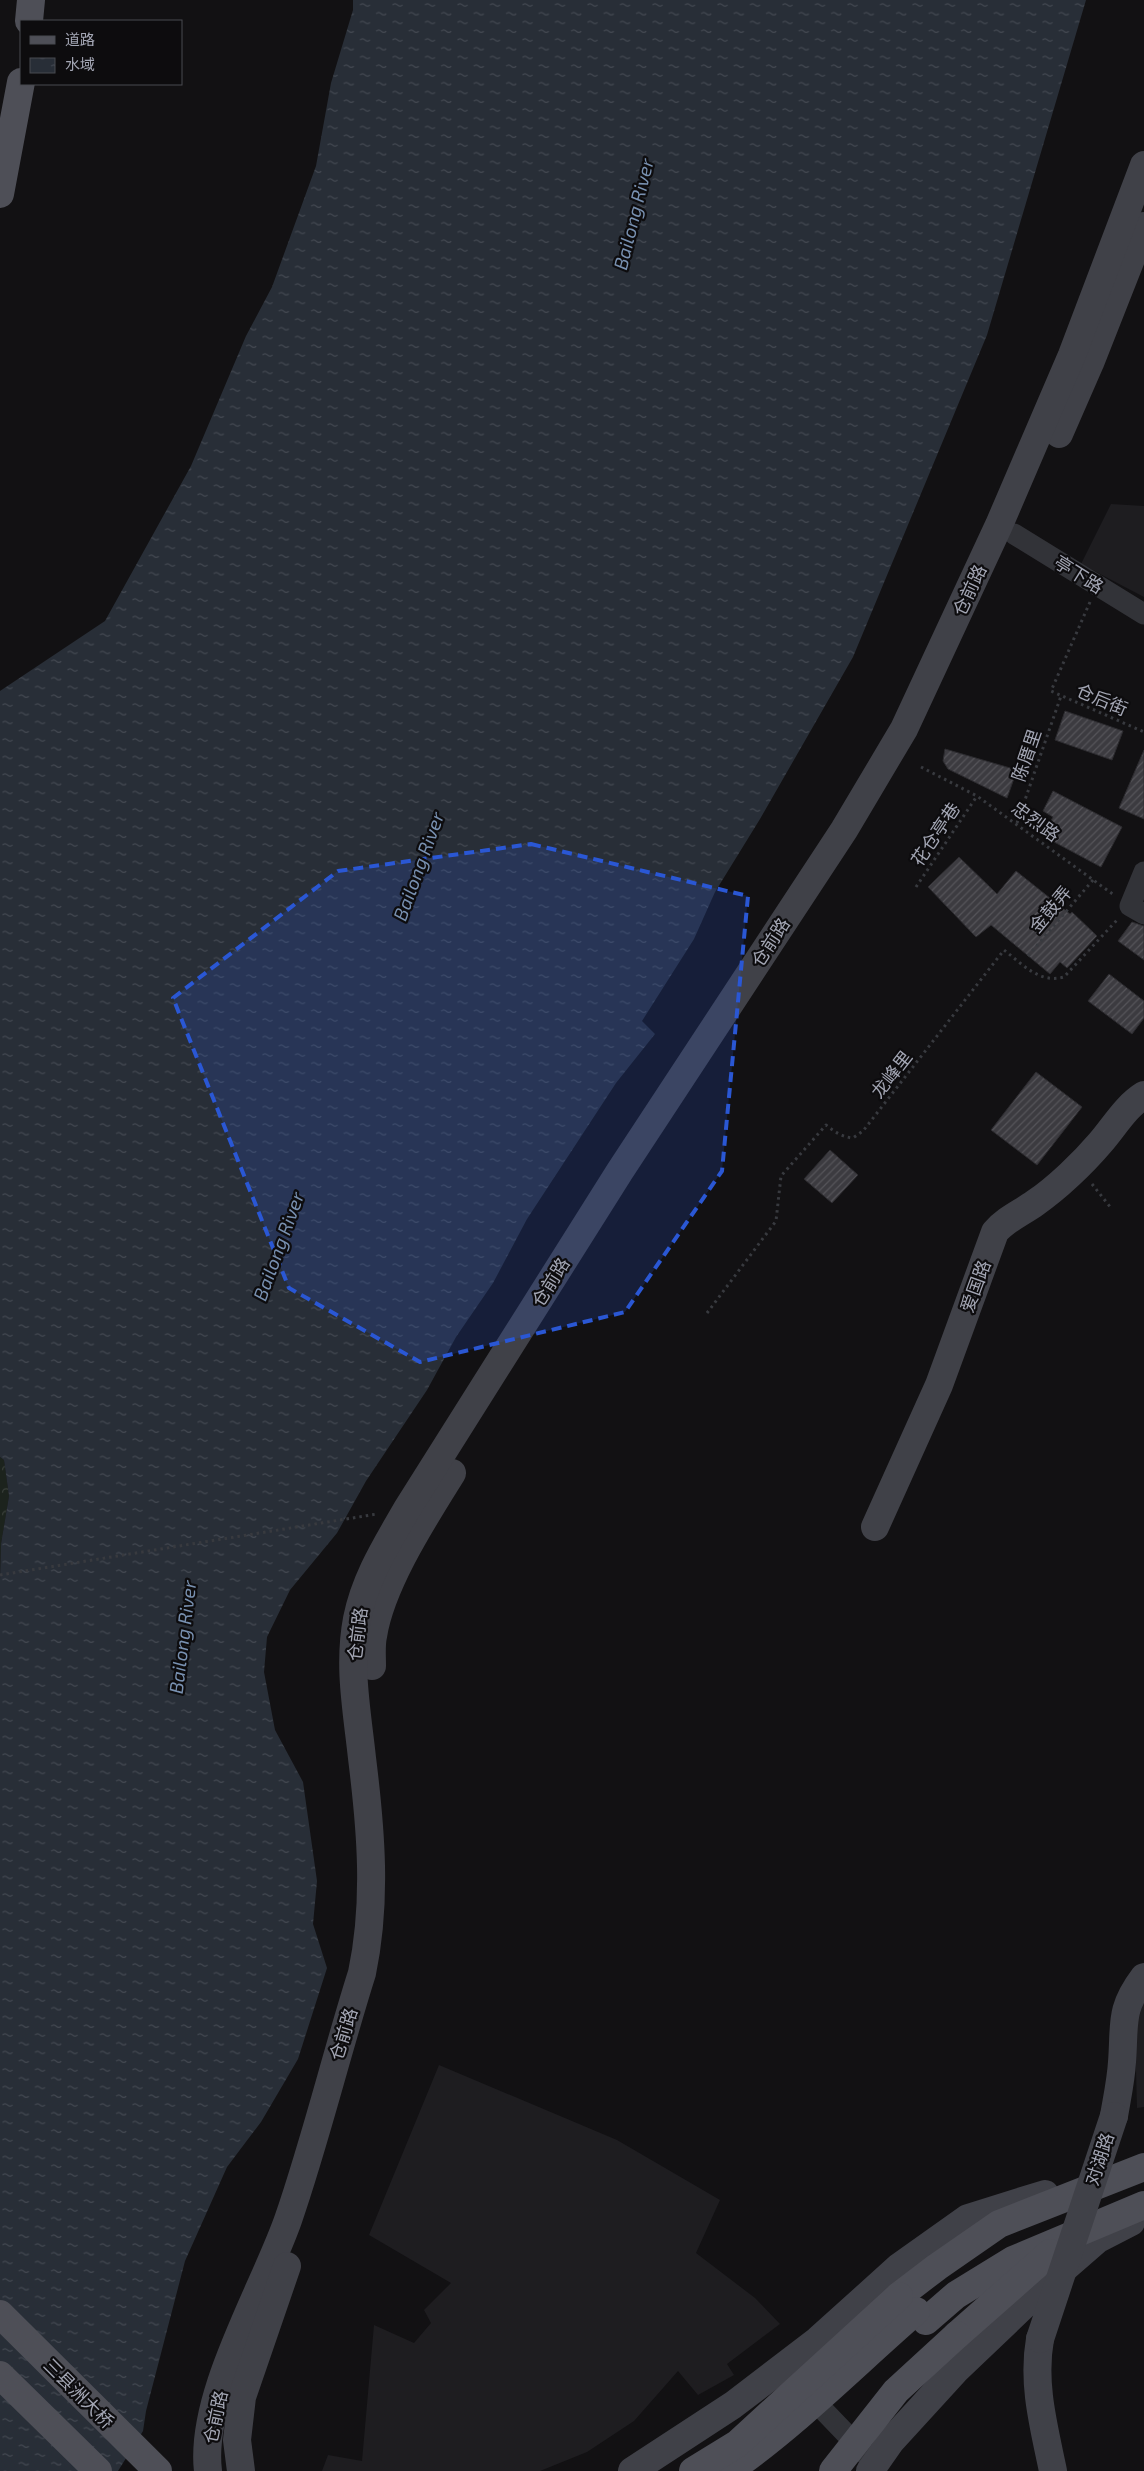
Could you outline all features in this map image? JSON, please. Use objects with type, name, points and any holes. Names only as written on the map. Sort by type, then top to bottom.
[{"type":"main road","points":[[29,20],[31,0]]},
{"type":"main road","points":[[0,194],[20,85]]},
{"type":"main road","points":[[752,2471],[774,2457],[914,2309],[937,2267],[999,2224],[1133,2171]]},
{"type":"main road","points":[[694,2471],[737,2444],[914,2309],[956,2295],[1013,2260],[1144,2205]]},
{"type":"main road","points":[[833,2471],[896,2391],[1068,2237]]},
{"type":"main road","points":[[728,2471],[764,2445],[806,2410],[914,2309]]},
{"type":"main road","name":"三县洲大桥","points":[[0,2314],[158,2471]]},
{"type":"main road","points":[[0,2375],[98,2471]]},
{"type":"street","name":"仓前路","points":[[208,2471],[209,2436],[215,2404],[228,2362],[287,2220],[366,1957],[370,1921],[372,1859],[368,1805],[353,1683],[354,1640],[358,1612],[369,1580],[380,1556],[407,1509],[620,1171],[844,830],[904,730],[999,525],[1064,373],[1144,166]]},
{"type":"street","name":"仓前路","points":[[241,2471],[237,2440],[242,2397],[299,2230],[369,2006],[385,1944],[389,1915],[390,1845],[371,1681],[373,1635],[383,1602],[398,1567],[421,1524],[632,1178],[880,796],[928,711],[1014,534],[1090,364],[1144,226]]},
{"type":"street","name":"亭下路","points":[[1014,534],[1144,614]]},
{"type":"street","points":[[1137,910],[1144,872]]},
{"type":"street","name":"爱国路","points":[[875,1527],[939,1385],[995,1232],[1004,1222],[1036,1202],[1078,1165],[1100,1144],[1133,1103],[1144,1094]]},
{"type":"street","name":"对湖路","points":[[1053,2471],[1037,2388],[1036,2370],[1040,2339],[1114,2116],[1122,2064],[1123,2016],[1144,1977]]},
{"type":"street","points":[[632,2471],[733,2405],[818,2340],[899,2267],[968,2218],[1054,2191],[1133,2171]]},
{"type":"street","points":[[782,2367],[872,2468],[891,2441],[955,2371],[1045,2285],[1098,2239],[1144,2215]]},
{"type":"path","name":"仓后街","points":[[1098,586],[1050,691],[1144,732]]},
{"type":"path","name":"陈厝里","points":[[1017,823],[1061,696]]},
{"type":"path","name":"忠烈路","points":[[921,767],[978,796],[1137,910]]},
{"type":"path","name":"花仓亭巷","points":[[916,887],[978,796]]},
{"type":"path","name":"金鼓弄","points":[[1028,956],[1093,880]]},
{"type":"path","name":"龙峰里","points":[[707,1313],[776,1221],[781,1176],[826,1125],[847,1138],[853,1138],[863,1131],[1004,950],[1042,978],[1051,980],[1064,978],[1137,910]]},
{"type":"path","points":[[1078,1165],[1111,1208]]},
{"type":"path","points":[[0,1576],[407,1509]]},
{"type":"highlighted area","points":[[531,844],[748,896],[722,1171],[625,1312],[420,1362],[289,1288],[173,998],[338,871]]},
{"type":"shaded area","points":[[1111,504],[1144,506],[1144,597],[1081,564]]},
{"type":"shaded area","points":[[1144,2001],[1144,2107],[1137,2108],[1135,2030]]},
{"type":"shaded area","points":[[439,2065],[617,2140],[720,2200],[696,2253],[755,2298],[780,2324],[727,2364],[734,2375],[698,2395],[678,2371],[634,2421],[587,2452],[540,2471],[322,2471],[328,2455],[362,2461],[374,2325],[414,2343],[431,2323],[424,2310],[451,2283],[369,2235]]},
{"type":"green space","points":[[0,1457],[4,1460],[9,1496],[1,1544],[0,1581]]},
{"type":"water","name":"Bailong River","points":[[353,0],[1086,0],[987,335],[853,657],[760,819],[715,892],[694,939],[642,1021],[655,1034],[616,1083],[527,1219],[493,1283],[456,1337],[427,1390],[366,1481],[337,1533],[290,1590],[267,1637],[264,1672],[275,1730],[303,1782],[317,1881],[313,1924],[327,1968],[298,2059],[261,2122],[227,2167],[185,2261],[146,2411],[143,2431],[118,2471],[0,2471],[0,1581],[1,1544],[9,1496],[4,1460],[0,1457],[0,691],[105,621],[191,466],[246,336],[272,287],[316,166],[331,83],[353,10]]},
{"type":"building","points":[[1065,711],[1123,731],[1112,760],[1055,740]]},
{"type":"building","points":[[945,749],[1017,770],[1007,798],[948,769],[943,761]]},
{"type":"building","points":[[1144,750],[1144,819],[1119,808]]},
{"type":"building","points":[[1053,791],[1122,827],[1101,867],[1043,836],[1053,817],[1043,811]]},
{"type":"building","points":[[959,857],[997,894],[1016,871],[1070,914],[1072,912],[1097,936],[1067,968],[1060,962],[1050,974],[991,925],[976,937],[928,887]]},
{"type":"building","points":[[1132,922],[1144,926],[1144,960],[1118,941]]},
{"type":"building","points":[[1109,974],[1144,1001],[1144,1018],[1132,1034],[1088,1001]]},
{"type":"building","points":[[1036,1072],[1082,1107],[1037,1165],[991,1130]]},
{"type":"building","points":[[830,1150],[858,1175],[832,1203],[804,1179]]}]
